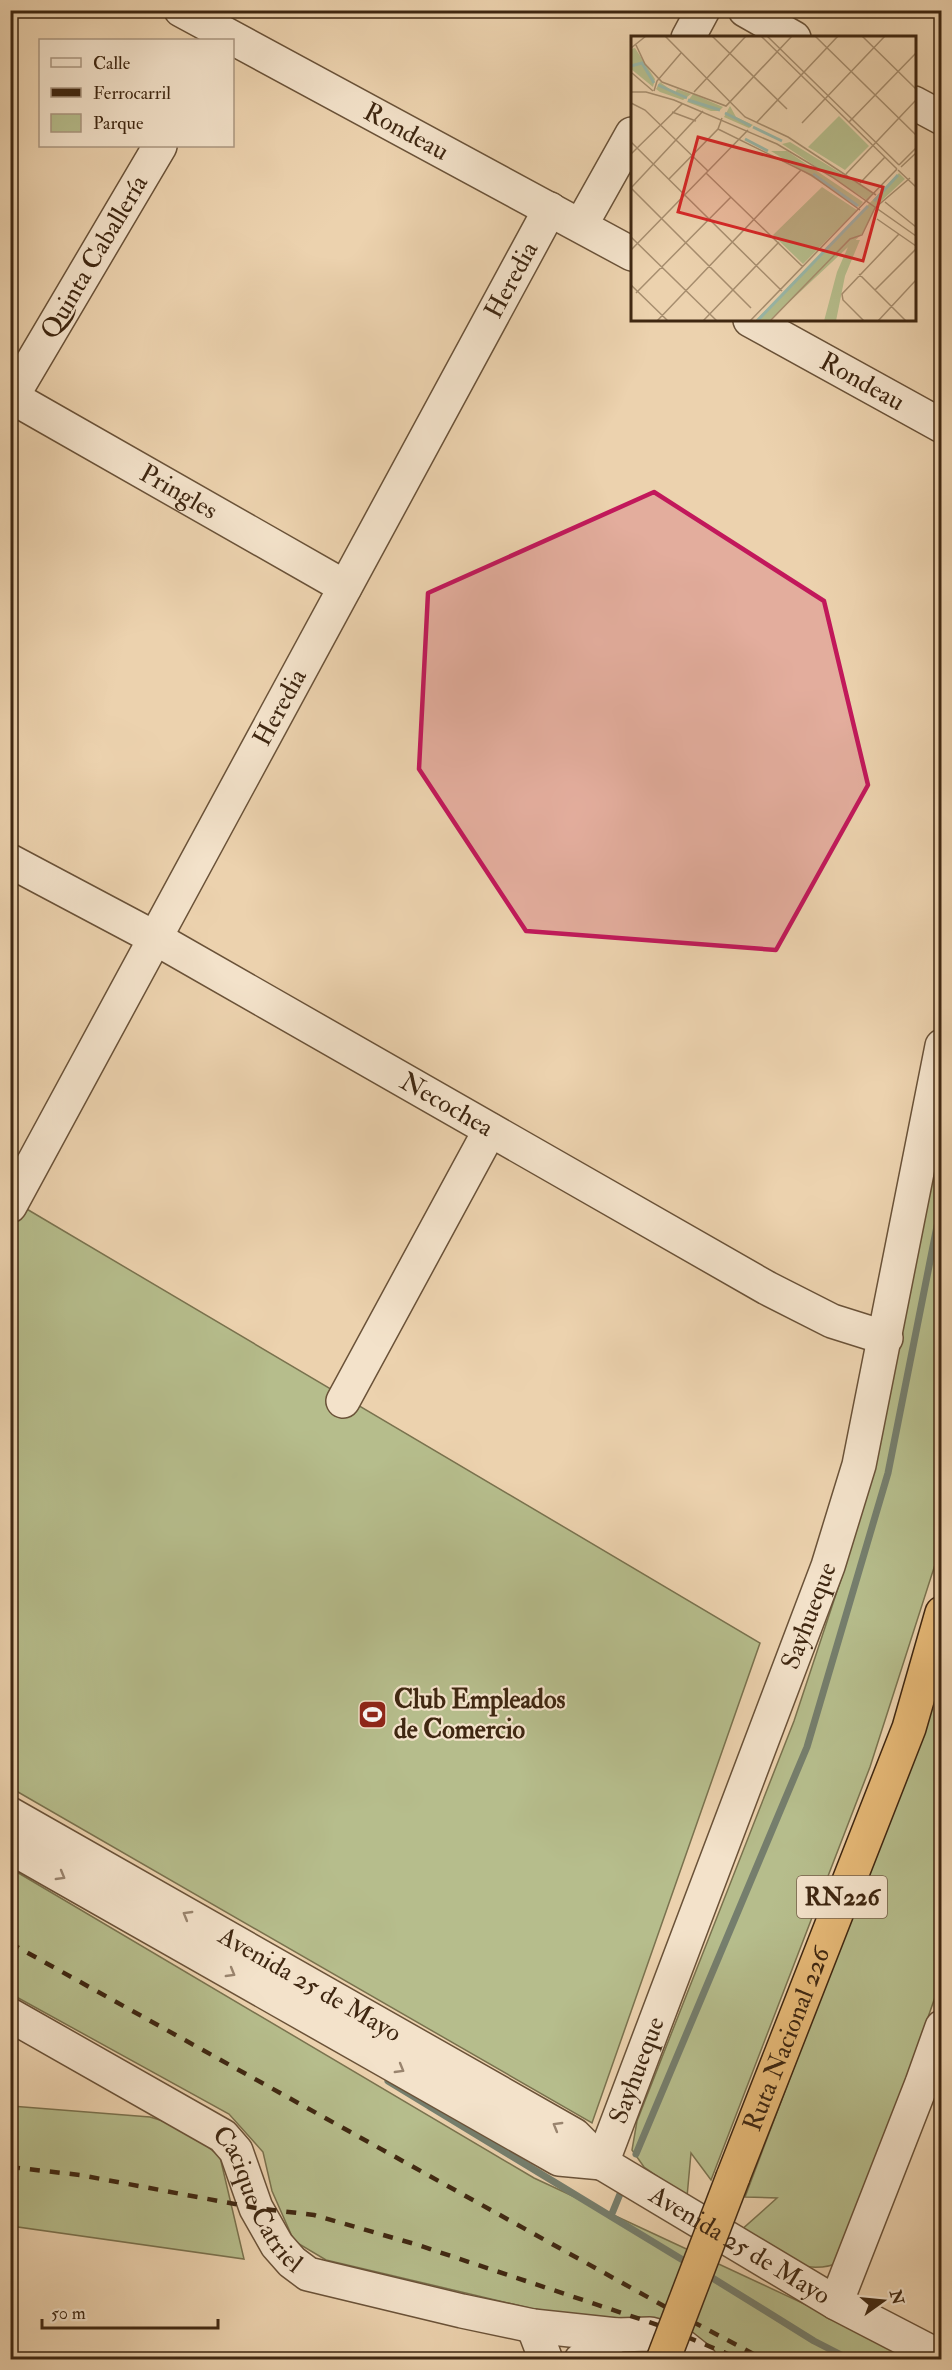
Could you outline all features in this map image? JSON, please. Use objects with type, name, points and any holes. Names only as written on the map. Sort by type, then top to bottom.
[{"type":"highway","name":"Ruta Nacional 226","points":[[663,2360],[909,1728],[942,1613]]},
{"type":"street","name":"Rondeau","points":[[181,10],[228,28],[631,253]]},
{"type":"street","points":[[689,36],[703,10]]},
{"type":"street","points":[[745,10],[790,36]]},
{"type":"street","points":[[916,104],[942,118]]},
{"type":"street","points":[[581,225],[631,138]]},
{"type":"street","name":"Quinta Caballería","points":[[11,397],[159,147]]},
{"type":"street","name":"Heredia","points":[[10,1206],[549,208]]},
{"type":"street","name":"Rondeau","points":[[752,321],[942,426]]},
{"type":"street","name":"Pringles","points":[[11,397],[345,588]]},
{"type":"street","name":"Necochea","points":[[10,861],[156,938],[767,1288],[832,1321],[886,1338]]},
{"type":"street","name":"Sayhueque","points":[[602,2163],[828,1566],[859,1465],[886,1338],[942,1046]]},
{"type":"street","points":[[343,1401],[490,1130]]},
{"type":"street","name":"Avenida 25 de Mayo","points":[[10,1814],[574,2135],[602,2163],[836,2302],[942,2358]]},
{"type":"street","name":"Avenida 25 de Mayo","points":[[10,1847],[559,2160],[602,2163]]},
{"type":"street","name":"Cacique Catriel","points":[[10,2015],[223,2136],[236,2151],[256,2208],[277,2245],[292,2262],[308,2274],[533,2326],[617,2335],[650,2334],[676,2341],[700,2360]]},
{"type":"street","points":[[836,2302],[932,2088],[942,2027]]},
{"type":"street","points":[[533,2326],[546,2360]]},
{"type":"street","points":[[581,2360],[617,2335]]},
{"type":"highlighted area","points":[[654,492],[824,601],[868,785],[776,950],[526,931],[419,769],[428,593]]},
{"type":"green space","points":[[941,1125],[941,1546],[870,1767],[711,2180],[691,2153],[687,2197],[644,2167],[632,2150],[637,2121],[794,1721],[845,1567],[885,1402]]},
{"type":"green space","name":"Club Empleados de Comercio","points":[[25,1208],[760,1643],[592,2123],[11,1788],[10,1235]]},
{"type":"green space","points":[[941,1663],[941,1980],[843,2261],[828,2266],[801,2266],[788,2262],[739,2232],[777,2198],[745,2197],[890,1813]]},
{"type":"green space","points":[[10,1868],[534,2178],[841,2321],[915,2359],[720,2359],[699,2348],[326,2260],[294,2241],[272,2191],[263,2152],[229,2114],[11,1994]]},
{"type":"green space","points":[[11,2106],[150,2117],[186,2128],[220,2157],[244,2259],[11,2226]]},
{"type":"waterway","points":[[636,2154],[807,1747],[888,1473],[942,1201]]},
{"type":"waterway","points":[[388,2081],[691,2265]]},
{"type":"waterway","points":[[611,2216],[620,2194]]},
{"type":"waterway","points":[[706,2274],[814,2341],[851,2360]]},
{"type":"railway","points":[[10,1943],[765,2360]]},
{"type":"railway","points":[[10,2167],[80,2175],[256,2208],[314,2215],[418,2245],[661,2326],[742,2360]]},
{"type":"place","name":"Club Empleados de Comercio","points":[[373,1715]]}]
